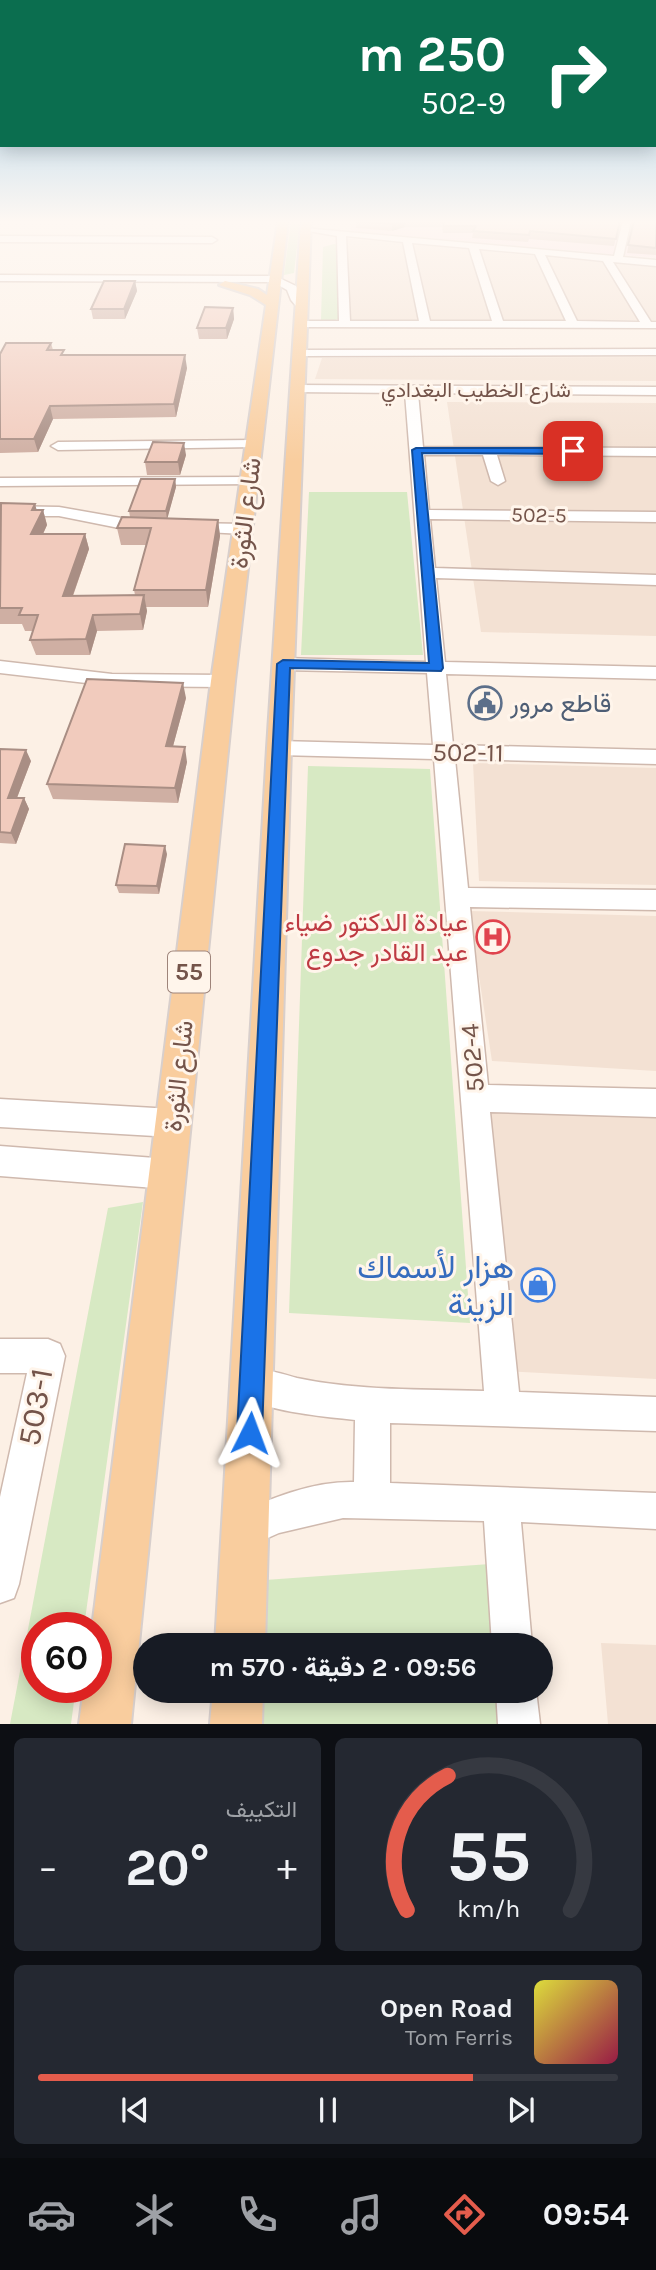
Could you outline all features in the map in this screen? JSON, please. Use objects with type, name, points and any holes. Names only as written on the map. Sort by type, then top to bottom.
[{"type":"main road","name":"شارع الثورة","points":[[241,1633],[297,389],[289,301]]},
{"type":"main road","name":"شارع الثورة","points":[[105,1724],[223,681],[254,444],[289,301]]},
{"type":"main road","points":[[236,1724],[237,1703]]},
{"type":"street","points":[[292,301],[345,324],[652,324]]},
{"type":"street","points":[[299,301],[656,352]]},
{"type":"street","points":[[339,301],[345,324]]},
{"type":"street","points":[[420,301],[425,324]]},
{"type":"street","points":[[491,301],[498,324]]},
{"type":"street","points":[[562,301],[573,324]]},
{"type":"street","points":[[636,301],[652,324]]},
{"type":"street","name":"شارع الخطيب البغدادي","points":[[297,389],[656,391]]},
{"type":"street","name":"502-4","points":[[411,390],[503,1408]]},
{"type":"street","points":[[58,446],[254,444]]},
{"type":"street","points":[[416,450],[656,452]]},
{"type":"street","points":[[489,451],[498,481]]},
{"type":"street","points":[[0,482],[250,481]]},
{"type":"street","points":[[0,511],[41,510],[68,513],[122,526],[244,529]]},
{"type":"street","name":"502-5","points":[[422,514],[656,517]]},
{"type":"street","points":[[428,573],[656,580]]},
{"type":"street","points":[[283,664],[656,673]]},
{"type":"street","points":[[0,667],[112,680],[223,681]]},
{"type":"street","name":"502-11","points":[[279,748],[656,757]]},
{"type":"street","points":[[457,897],[656,901]]},
{"type":"street","points":[[476,1098],[656,1103]]},
{"type":"street","points":[[0,1113],[172,1123]]},
{"type":"street","points":[[0,1161],[168,1174]]},
{"type":"street","name":"503-1","points":[[0,1356],[48,1356],[0,1584]]},
{"type":"street","points":[[252,1385],[312,1398],[372,1405],[656,1414]]},
{"type":"street","points":[[372,1405],[372,1502]]},
{"type":"street","points":[[245,1529],[277,1515],[343,1500],[501,1503],[656,1511]]},
{"type":"street","points":[[501,1503],[511,1633]]},
{"type":"street","points":[[517,1703],[519,1724]]},
{"type":"shaded area","points":[[349,301],[656,301],[656,320],[350,320]]},
{"type":"shaded area","points":[[656,357],[656,381],[315,379],[322,358]]},
{"type":"shaded area","points":[[447,402],[656,403],[656,636],[481,632]]},
{"type":"shaded area","points":[[473,763],[656,768],[656,885],[479,881]]},
{"type":"shaded area","points":[[469,911],[656,916],[656,1071],[492,1061]]},
{"type":"shaded area","points":[[486,1111],[656,1118],[656,1379],[501,1371]]},
{"type":"shaded area","points":[[601,1643],[656,1645],[656,1724],[608,1724]]},
{"type":"green space","points":[[322,301],[338,301],[338,319],[329,322],[321,320]]},
{"type":"green space","points":[[309,492],[407,492],[423,655],[301,655]]},
{"type":"green space","points":[[308,766],[430,769],[470,1323],[289,1313]]},
{"type":"green space","points":[[143,1202],[86,1612],[31,1612],[108,1208]]},
{"type":"green space","points":[[490,1564],[493,1633],[263,1633],[265,1580]]},
{"type":"green space","points":[[21,1666],[21,1703],[74,1703],[71,1724],[10,1724]]},
{"type":"green space","points":[[261,1703],[497,1703],[498,1724],[260,1724]]},
{"type":"building","points":[[95,301],[127,301],[124,309],[91,309]]},
{"type":"building","points":[[205,307],[233,308],[226,328],[197,328]]},
{"type":"building","points":[[6,343],[51,343],[47,350],[64,350],[61,355],[185,355],[174,404],[50,406],[34,439],[0,439],[0,354]]},
{"type":"building","points":[[153,442],[184,443],[178,462],[145,462]]},
{"type":"building","points":[[141,479],[175,479],[166,511],[129,511]]},
{"type":"building","points":[[1,503],[35,504],[32,510],[43,510],[31,534],[85,534],[63,596],[144,595],[140,614],[93,615],[86,639],[30,640],[38,615],[19,615],[22,608],[0,608]]},
{"type":"building","points":[[122,517],[218,520],[206,590],[134,590],[151,528],[117,528]]},
{"type":"building","points":[[87,679],[183,683],[166,746],[185,747],[175,788],[47,784]]},
{"type":"building","points":[[0,749],[26,750],[8,798],[24,798],[11,833],[0,832]]},
{"type":"building","points":[[125,844],[165,846],[157,886],[116,885]]},
{"type":"place","name":"قاطع مرور","points":[[485,703]]},
{"type":"place","name":"عيادة الدكتور ضياء عبد القادر جدوع","points":[[493,937]]},
{"type":"place","name":"هزار لأسماك الزينة","points":[[538,1285]]},
{"type":"route","points":[[250,1433],[283,664],[436,668],[416,450],[573,451]]}]
